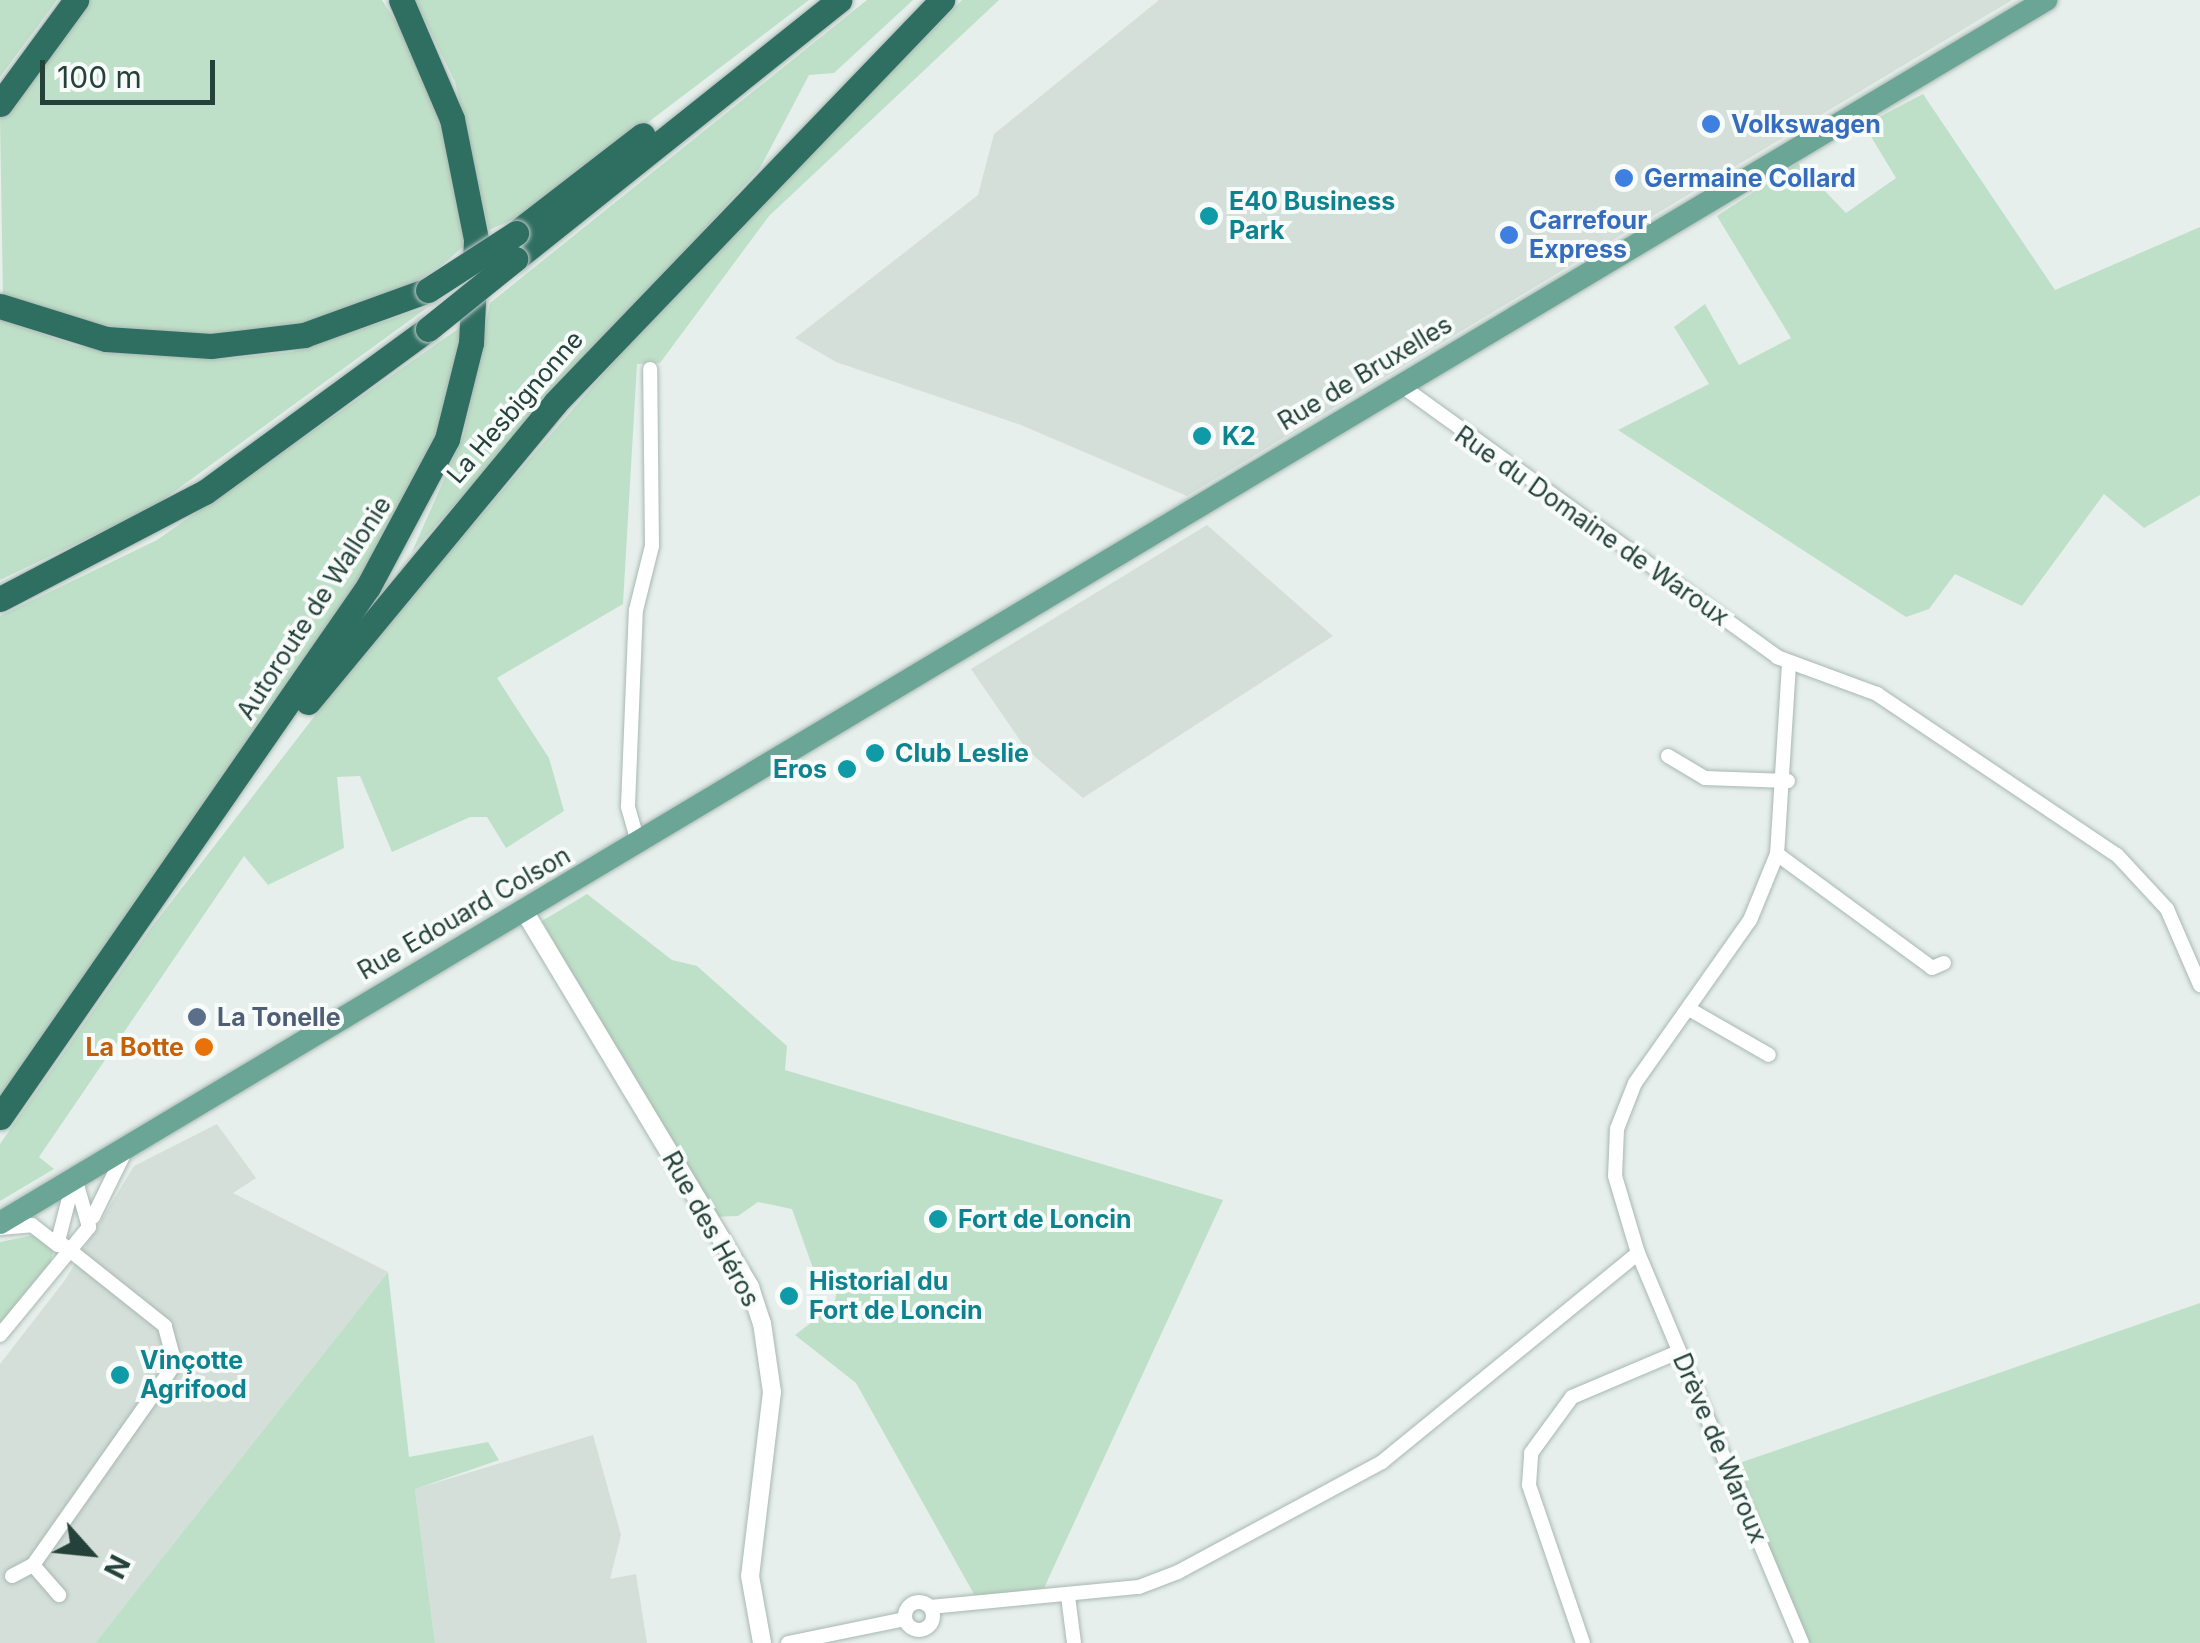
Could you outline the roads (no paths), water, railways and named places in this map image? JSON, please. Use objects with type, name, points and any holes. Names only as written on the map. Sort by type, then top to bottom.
[{"type":"highway","points":[[0,104],[76,0]]},
{"type":"highway","name":"Autoroute de Wallonie","points":[[164,882],[404,532],[451,424],[476,304],[476,239],[452,118],[401,0]]},
{"type":"highway","points":[[0,306],[106,338],[212,346],[321,331],[428,290],[516,233],[819,0]]},
{"type":"highway","points":[[0,598],[206,492],[428,329],[840,0]]},
{"type":"highway","name":"La Hesbignonne","points":[[164,882],[555,403],[942,0]]},
{"type":"highway","points":[[0,1117],[164,882]]},
{"type":"main road","name":"Rue de Bruxelles","points":[[716,799],[1399,384],[2046,0]]},
{"type":"main road","name":"Rue Edouard Colson","points":[[0,1226],[131,1142],[716,799]]},
{"type":"street","points":[[638,842],[628,806],[636,610],[652,546],[650,369]]},
{"type":"street","name":"Rue du Domaine de Waroux","points":[[1399,384],[1789,664],[1877,694],[2117,855],[2152,887],[2200,984]]},
{"type":"street","points":[[905,1619],[913,1603],[930,1607],[1140,1586],[1382,1462],[1638,1254],[1616,1176],[1617,1129],[1635,1084],[1750,920],[1777,854],[1788,781],[1789,664]]},
{"type":"street","points":[[1668,756],[1704,778],[1788,781]]},
{"type":"street","points":[[1777,854],[1932,968],[1944,962]]},
{"type":"street","name":"Rue des Héros","points":[[523,910],[742,1272],[762,1323],[772,1406],[750,1576],[762,1643]]},
{"type":"street","points":[[1688,1009],[1768,1055]]},
{"type":"street","points":[[0,1335],[89,1227],[131,1142]]},
{"type":"street","points":[[76,1178],[89,1227]]},
{"type":"street","points":[[49,1275],[76,1178]]},
{"type":"street","points":[[0,1226],[32,1225],[72,1251],[165,1326],[175,1364],[33,1565],[12,1576]]},
{"type":"street","name":"Drève de Waroux","points":[[1638,1254],[1802,1643]]},
{"type":"street","points":[[1583,1643],[1529,1485],[1531,1453],[1572,1397],[1678,1352]]},
{"type":"street","points":[[33,1565],[59,1595]]},
{"type":"street","points":[[1068,1596],[1074,1643]]},
{"type":"street","points":[[905,1619],[923,1637],[933,1620],[930,1607]]},
{"type":"street","points":[[788,1643],[905,1619]]},
{"type":"place","name":"Volkswagen","points":[[1711,124]]},
{"type":"place","name":"Germaine Collard","points":[[1624,178]]},
{"type":"place","name":"E40 Business Park","points":[[1209,216]]},
{"type":"place","name":"Carrefour Express","points":[[1509,235]]},
{"type":"place","name":"K2","points":[[1202,436]]},
{"type":"place","name":"Club Leslie","points":[[875,753]]},
{"type":"place","name":"Eros","points":[[847,769]]},
{"type":"place","name":"La Tonelle","points":[[197,1017]]},
{"type":"place","name":"La Botte","points":[[204,1047]]},
{"type":"place","name":"Fort de Loncin","points":[[938,1219]]},
{"type":"place","name":"Historial du Fort de Loncin","points":[[789,1296]]},
{"type":"place","name":"Vinçotte Agrifood","points":[[120,1375]]}]
